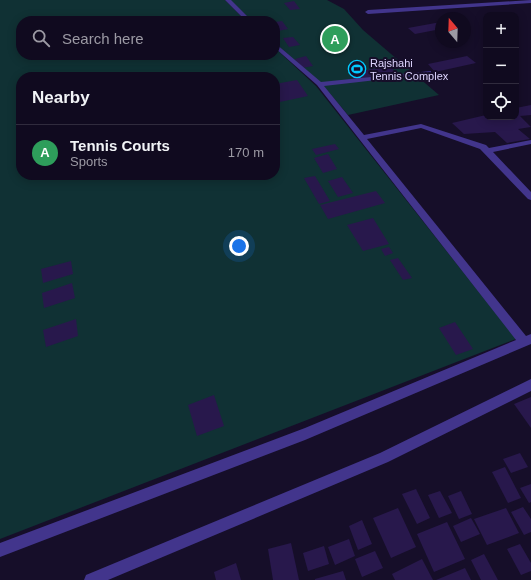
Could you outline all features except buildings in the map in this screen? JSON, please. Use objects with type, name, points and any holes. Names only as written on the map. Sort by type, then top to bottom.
[{"type":"street","points":[[228,0],[244,16]]},
{"type":"street","points":[[368,12],[531,1]]},
{"type":"street","points":[[0,550],[306,434],[528,340],[319,84],[280,49]]},
{"type":"street","points":[[319,84],[429,72]]},
{"type":"street","points":[[362,138],[421,126],[483,147],[531,197]]},
{"type":"street","points":[[487,151],[531,142]]},
{"type":"street","points":[[92,580],[384,458],[531,385]]},
{"type":"green space","points":[[0,0],[225,0],[241,16],[16,16],[16,60],[280,60],[280,53],[316,86],[516,339],[0,539]]},
{"type":"green space","name":"Rajshahi Tennis Complex","points":[[230,0],[327,0],[344,9],[363,30],[439,95],[348,115],[321,83],[280,47],[280,16],[247,16]]},
{"type":"place","name":"Tennis Courts","points":[[335,39]]},
{"type":"place","name":"Rajshahi Tennis Complex","points":[[357,69]]}]
